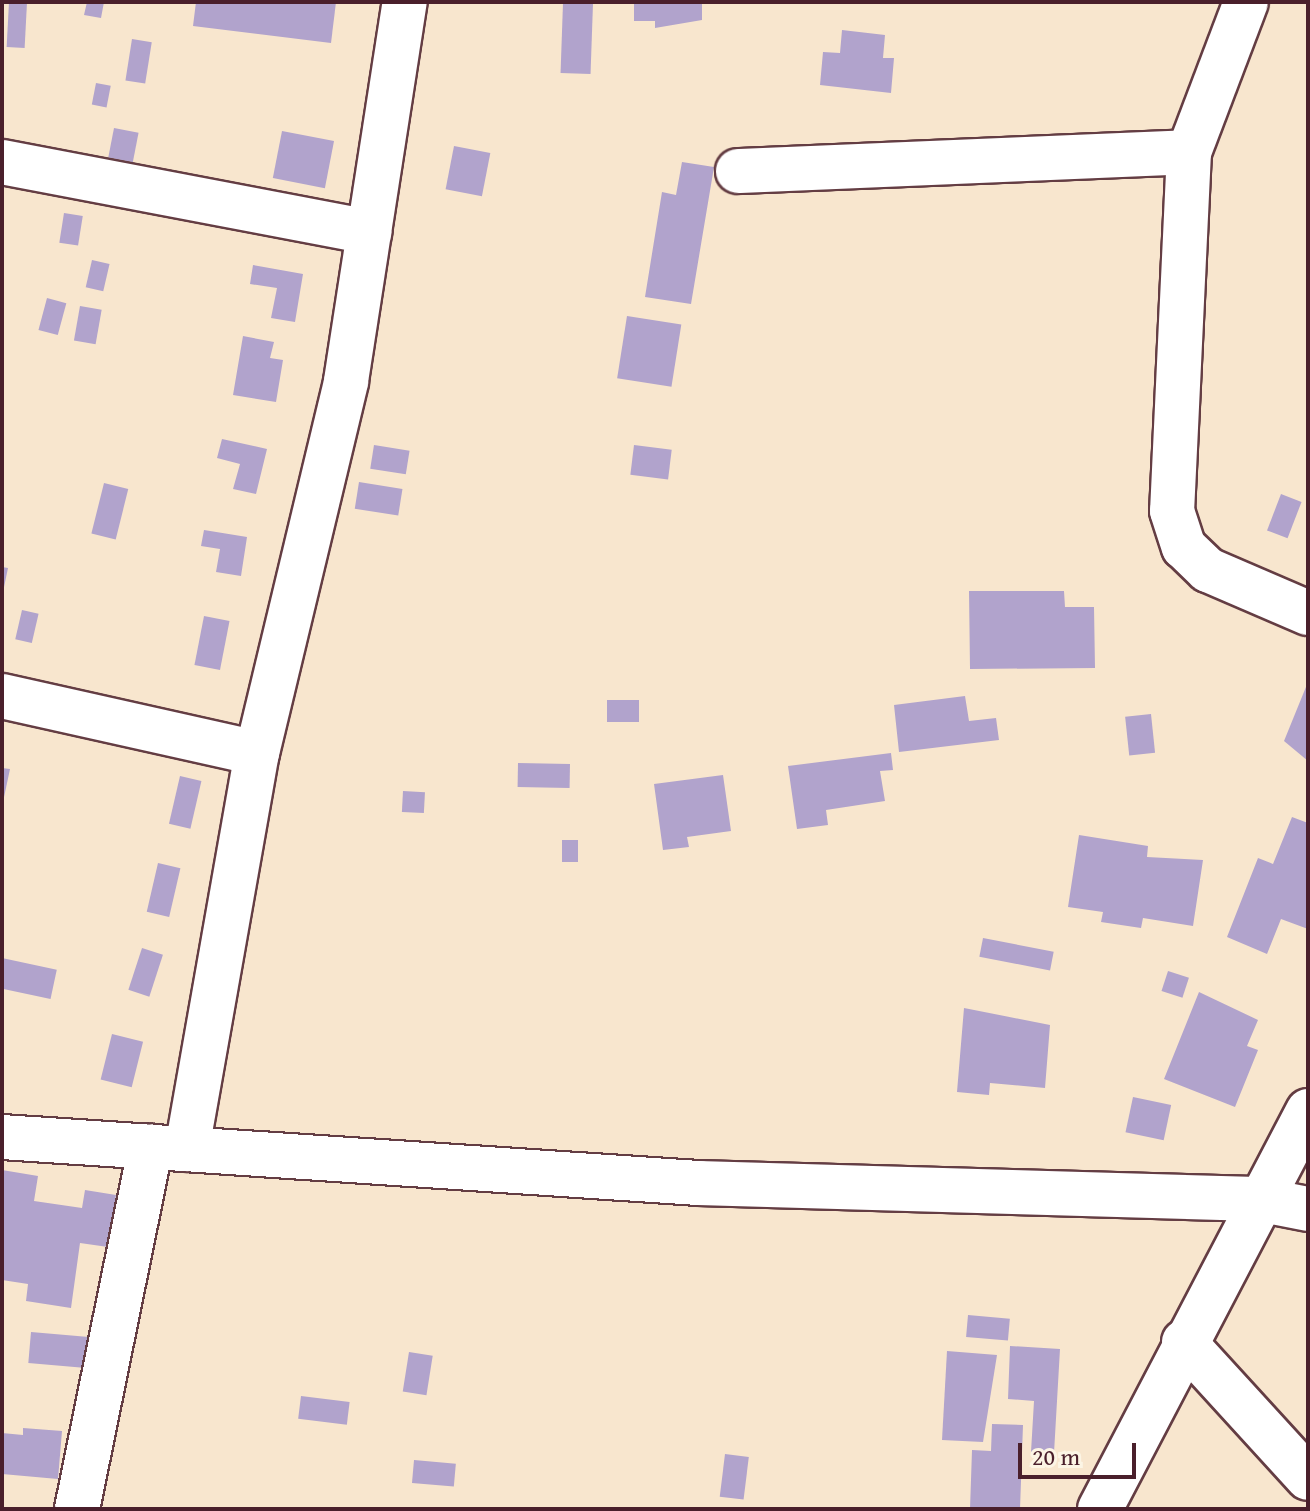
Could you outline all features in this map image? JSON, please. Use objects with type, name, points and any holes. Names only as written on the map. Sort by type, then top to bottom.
[{"type":"street","points":[[77,1509],[169,1148],[257,753],[346,381],[405,2]]},
{"type":"street","points":[[1246,2],[1189,152],[1172,511],[1184,547],[1208,570],[1308,613]]},
{"type":"street","points":[[738,171],[1189,152]]},
{"type":"street","points":[[2,162],[369,232]]},
{"type":"street","points":[[2,696],[257,753]]},
{"type":"street","points":[[1100,1509],[1257,1199],[1308,1111]]},
{"type":"street","points":[[2,1137],[698,1183],[1257,1199],[1308,1209]]},
{"type":"street","points":[[1184,1342],[1308,1478]]},
{"type":"building","points":[[9,2],[27,3],[25,48],[7,47]]},
{"type":"building","points":[[87,2],[104,2],[101,18],[84,15]]},
{"type":"building","points":[[196,2],[336,2],[331,43],[193,26]]},
{"type":"building","points":[[634,2],[702,2],[702,20],[655,28],[655,21],[634,21]]},
{"type":"building","points":[[563,3],[593,4],[591,74],[561,73]]},
{"type":"building","points":[[842,30],[885,35],[883,58],[894,58],[891,93],[820,85],[823,52],[840,53]]},
{"type":"building","points":[[132,39],[152,42],[145,84],[125,80]]},
{"type":"building","points":[[96,83],[111,86],[107,107],[92,105]]},
{"type":"building","points":[[114,128],[139,133],[133,162],[108,157]]},
{"type":"building","points":[[282,131],[334,141],[325,188],[273,178]]},
{"type":"building","points":[[454,146],[490,153],[482,196],[446,189]]},
{"type":"building","points":[[682,162],[714,167],[691,304],[645,297],[662,192],[676,195]]},
{"type":"building","points":[[64,213],[83,216],[78,246],[59,243]]},
{"type":"building","points":[[92,260],[110,264],[103,291],[86,287]]},
{"type":"building","points":[[253,265],[303,274],[295,322],[271,318],[277,288],[250,284]]},
{"type":"building","points":[[47,298],[66,303],[58,335],[38,330]]},
{"type":"building","points":[[80,306],[102,310],[96,344],[74,340]]},
{"type":"building","points":[[627,316],[681,325],[671,387],[617,378]]},
{"type":"building","points":[[243,336],[274,342],[270,358],[283,360],[276,402],[233,395]]},
{"type":"building","points":[[222,439],[267,449],[256,494],[233,489],[240,464],[217,458]]},
{"type":"building","points":[[374,445],[410,451],[406,474],[370,469]]},
{"type":"building","points":[[634,445],[672,450],[668,479],[630,475]]},
{"type":"building","points":[[359,482],[402,489],[398,516],[355,509]]},
{"type":"building","points":[[104,483],[128,489],[116,540],[91,533]]},
{"type":"building","points":[[1281,494],[1302,502],[1288,538],[1267,530]]},
{"type":"building","points":[[204,530],[247,537],[241,576],[216,572],[220,549],[201,546]]},
{"type":"building","points":[[2,567],[8,568],[3,592],[2,592]]},
{"type":"building","points":[[969,591],[1064,591],[1065,607],[1094,607],[1095,668],[970,669]]},
{"type":"building","points":[[22,610],[39,614],[32,643],[15,639]]},
{"type":"building","points":[[204,616],[230,621],[220,670],[194,665]]},
{"type":"building","points":[[1308,682],[1308,761],[1284,741]]},
{"type":"building","points":[[965,696],[969,721],[996,718],[999,740],[899,752],[894,705]]},
{"type":"building","points":[[607,700],[639,700],[639,722],[607,722]]},
{"type":"building","points":[[1151,714],[1155,753],[1129,756],[1125,717]]},
{"type":"building","points":[[891,753],[893,770],[880,771],[885,801],[826,810],[828,825],[797,829],[788,766]]},
{"type":"building","points":[[518,763],[570,764],[570,788],[518,787]]},
{"type":"building","points":[[2,768],[10,769],[3,802],[2,802]]},
{"type":"building","points":[[723,775],[731,831],[687,837],[689,847],[663,850],[654,784]]},
{"type":"building","points":[[180,776],[201,781],[190,829],[169,824]]},
{"type":"building","points":[[403,791],[425,792],[424,813],[402,812]]},
{"type":"building","points":[[1292,817],[1308,823],[1308,929],[1281,919],[1267,954],[1227,937],[1258,858],[1273,864]]},
{"type":"building","points":[[1079,835],[1148,846],[1147,857],[1203,860],[1193,926],[1143,918],[1141,928],[1101,922],[1103,912],[1068,907]]},
{"type":"building","points":[[562,840],[578,840],[578,862],[562,862]]},
{"type":"building","points":[[158,863],[180,868],[169,917],[147,912]]},
{"type":"building","points":[[983,938],[1054,952],[1050,970],[979,957]]},
{"type":"building","points":[[142,948],[163,955],[149,997],[128,990]]},
{"type":"building","points":[[2,958],[57,970],[51,999],[2,989]]},
{"type":"building","points":[[1168,971],[1189,978],[1182,998],[1162,991]]},
{"type":"building","points":[[1199,992],[1258,1020],[1247,1046],[1258,1050],[1235,1107],[1164,1079]]},
{"type":"building","points":[[964,1008],[1050,1025],[1045,1088],[990,1083],[989,1095],[957,1092]]},
{"type":"building","points":[[112,1034],[143,1042],[132,1087],[101,1080]]},
{"type":"building","points":[[1133,1097],[1171,1105],[1164,1140],[1126,1132]]},
{"type":"building","points":[[2,1170],[38,1176],[34,1201],[82,1208],[85,1190],[116,1195],[108,1247],[80,1243],[71,1308],[26,1301],[28,1284],[2,1280]]},
{"type":"building","points":[[968,1315],[1010,1319],[1008,1341],[966,1337]]},
{"type":"building","points":[[31,1332],[89,1337],[86,1368],[28,1363]]},
{"type":"building","points":[[1010,1346],[1060,1349],[1054,1453],[1031,1452],[1034,1401],[1008,1399]]},
{"type":"building","points":[[947,1351],[997,1355],[983,1442],[942,1440]]},
{"type":"building","points":[[409,1352],[433,1356],[426,1395],[403,1392]]},
{"type":"building","points":[[301,1396],[350,1402],[347,1425],[298,1419]]},
{"type":"building","points":[[992,1424],[1023,1425],[1020,1509],[970,1509],[972,1450],[991,1451]]},
{"type":"building","points":[[23,1428],[62,1431],[58,1479],[2,1474],[2,1433],[23,1435]]},
{"type":"building","points":[[725,1454],[749,1457],[744,1500],[720,1497]]},
{"type":"building","points":[[414,1460],[456,1464],[454,1487],[412,1483]]}]
